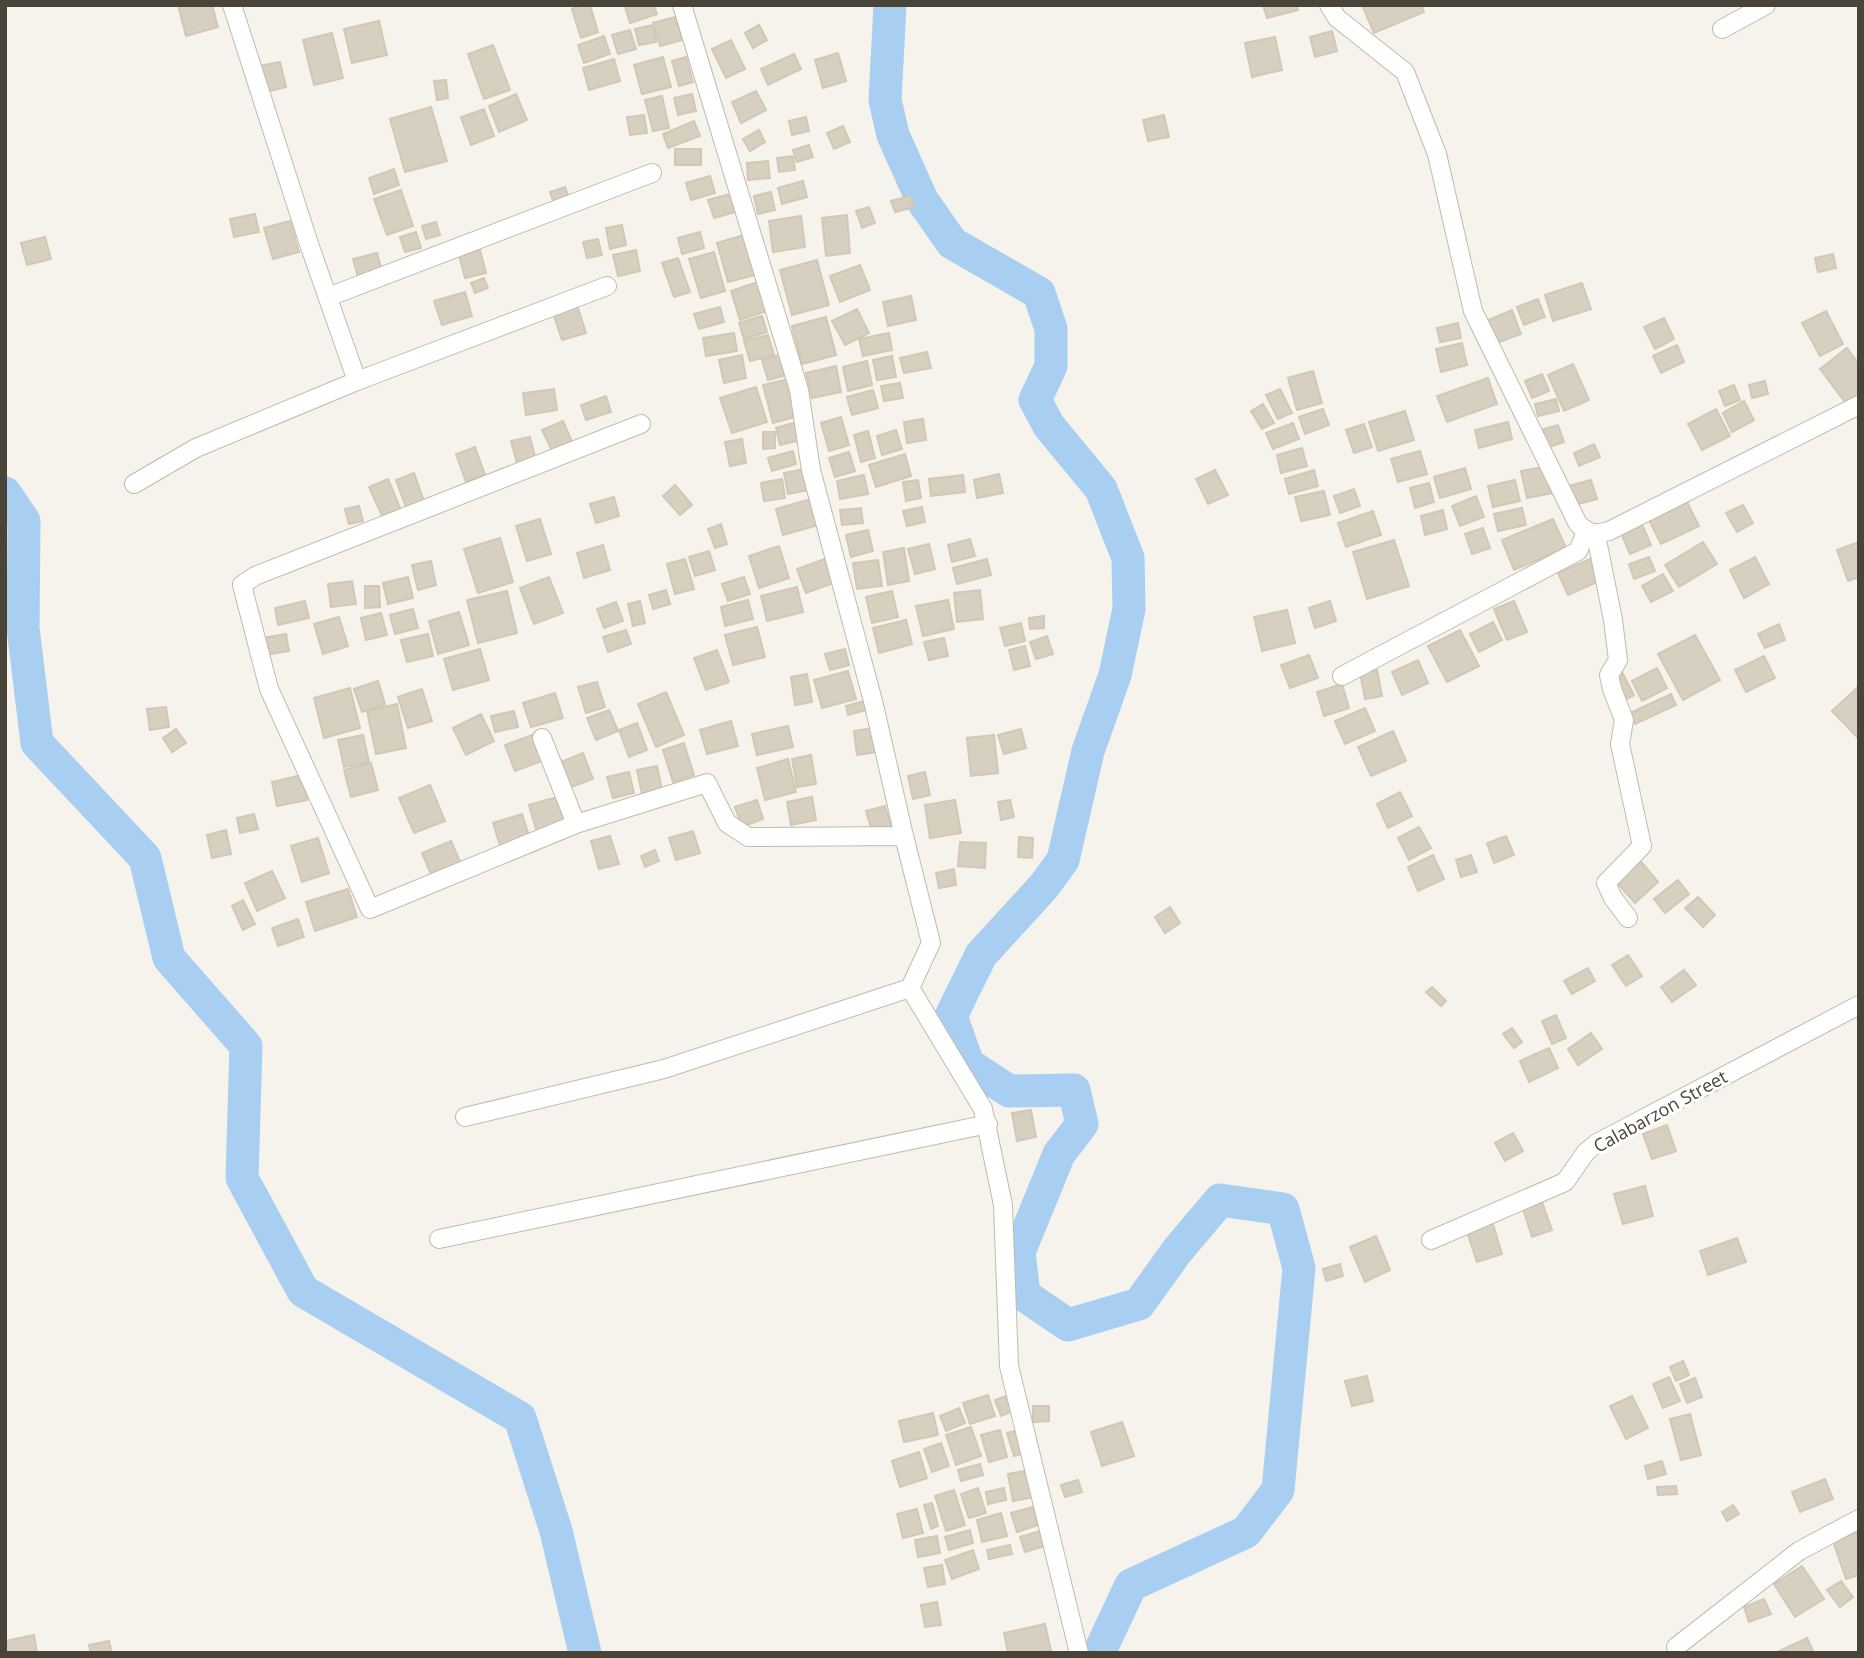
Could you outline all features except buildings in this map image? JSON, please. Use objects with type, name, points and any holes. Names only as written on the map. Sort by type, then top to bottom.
[{"type":"street","points":[[232,5],[357,381]]},
{"type":"street","points":[[466,1117],[664,1069],[911,988],[931,943],[873,701],[811,470],[799,390],[682,5]]},
{"type":"street","points":[[1329,5],[1337,18],[1405,72],[1437,154],[1474,311],[1578,524],[1591,533],[1609,531],[1859,405]]},
{"type":"street","points":[[1722,29],[1766,5]]},
{"type":"street","points":[[328,297],[652,173]]},
{"type":"street","points":[[134,484],[196,448],[357,381],[607,286]]},
{"type":"street","points":[[641,424],[255,576],[242,585],[269,688],[370,909],[576,824],[707,783],[727,823],[748,837],[904,836]]},
{"type":"street","points":[[1342,676],[1578,551],[1591,533]]},
{"type":"street","points":[[1591,533],[1613,620],[1618,660],[1609,675],[1624,720],[1619,744],[1642,846],[1606,883],[1628,918]]},
{"type":"street","points":[[542,738],[576,824]]},
{"type":"street","points":[[911,988],[983,1109],[988,1124],[1003,1205],[1009,1366],[1079,1653]]},
{"type":"street","name":"Calabarzon Street","points":[[1431,1240],[1558,1186],[1565,1182],[1586,1152],[1597,1143],[1859,1005]]},
{"type":"street","points":[[439,1239],[988,1124]]},
{"type":"street","points":[[1676,1647],[1799,1551],[1859,1519]]},
{"type":"waterway","points":[[890,5],[885,100],[893,135],[922,200],[952,243],[1039,293],[1051,329],[1051,366],[1035,400],[1049,426],[1101,489],[1128,558],[1129,609],[1115,675],[1088,751],[1063,860],[1044,886],[981,955],[951,1016],[968,1064],[1009,1091],[1074,1090],[1082,1124],[1059,1154],[1019,1252],[1024,1295],[1068,1325],[1139,1304],[1177,1251],[1220,1200],[1283,1209],[1299,1268],[1278,1490],[1246,1532],[1131,1585],[1099,1653]]},
{"type":"waterway","points":[[5,493],[24,521],[23,628],[37,743],[145,858],[169,958],[246,1046],[242,1178],[303,1291],[520,1418],[556,1531],[585,1653]]}]
